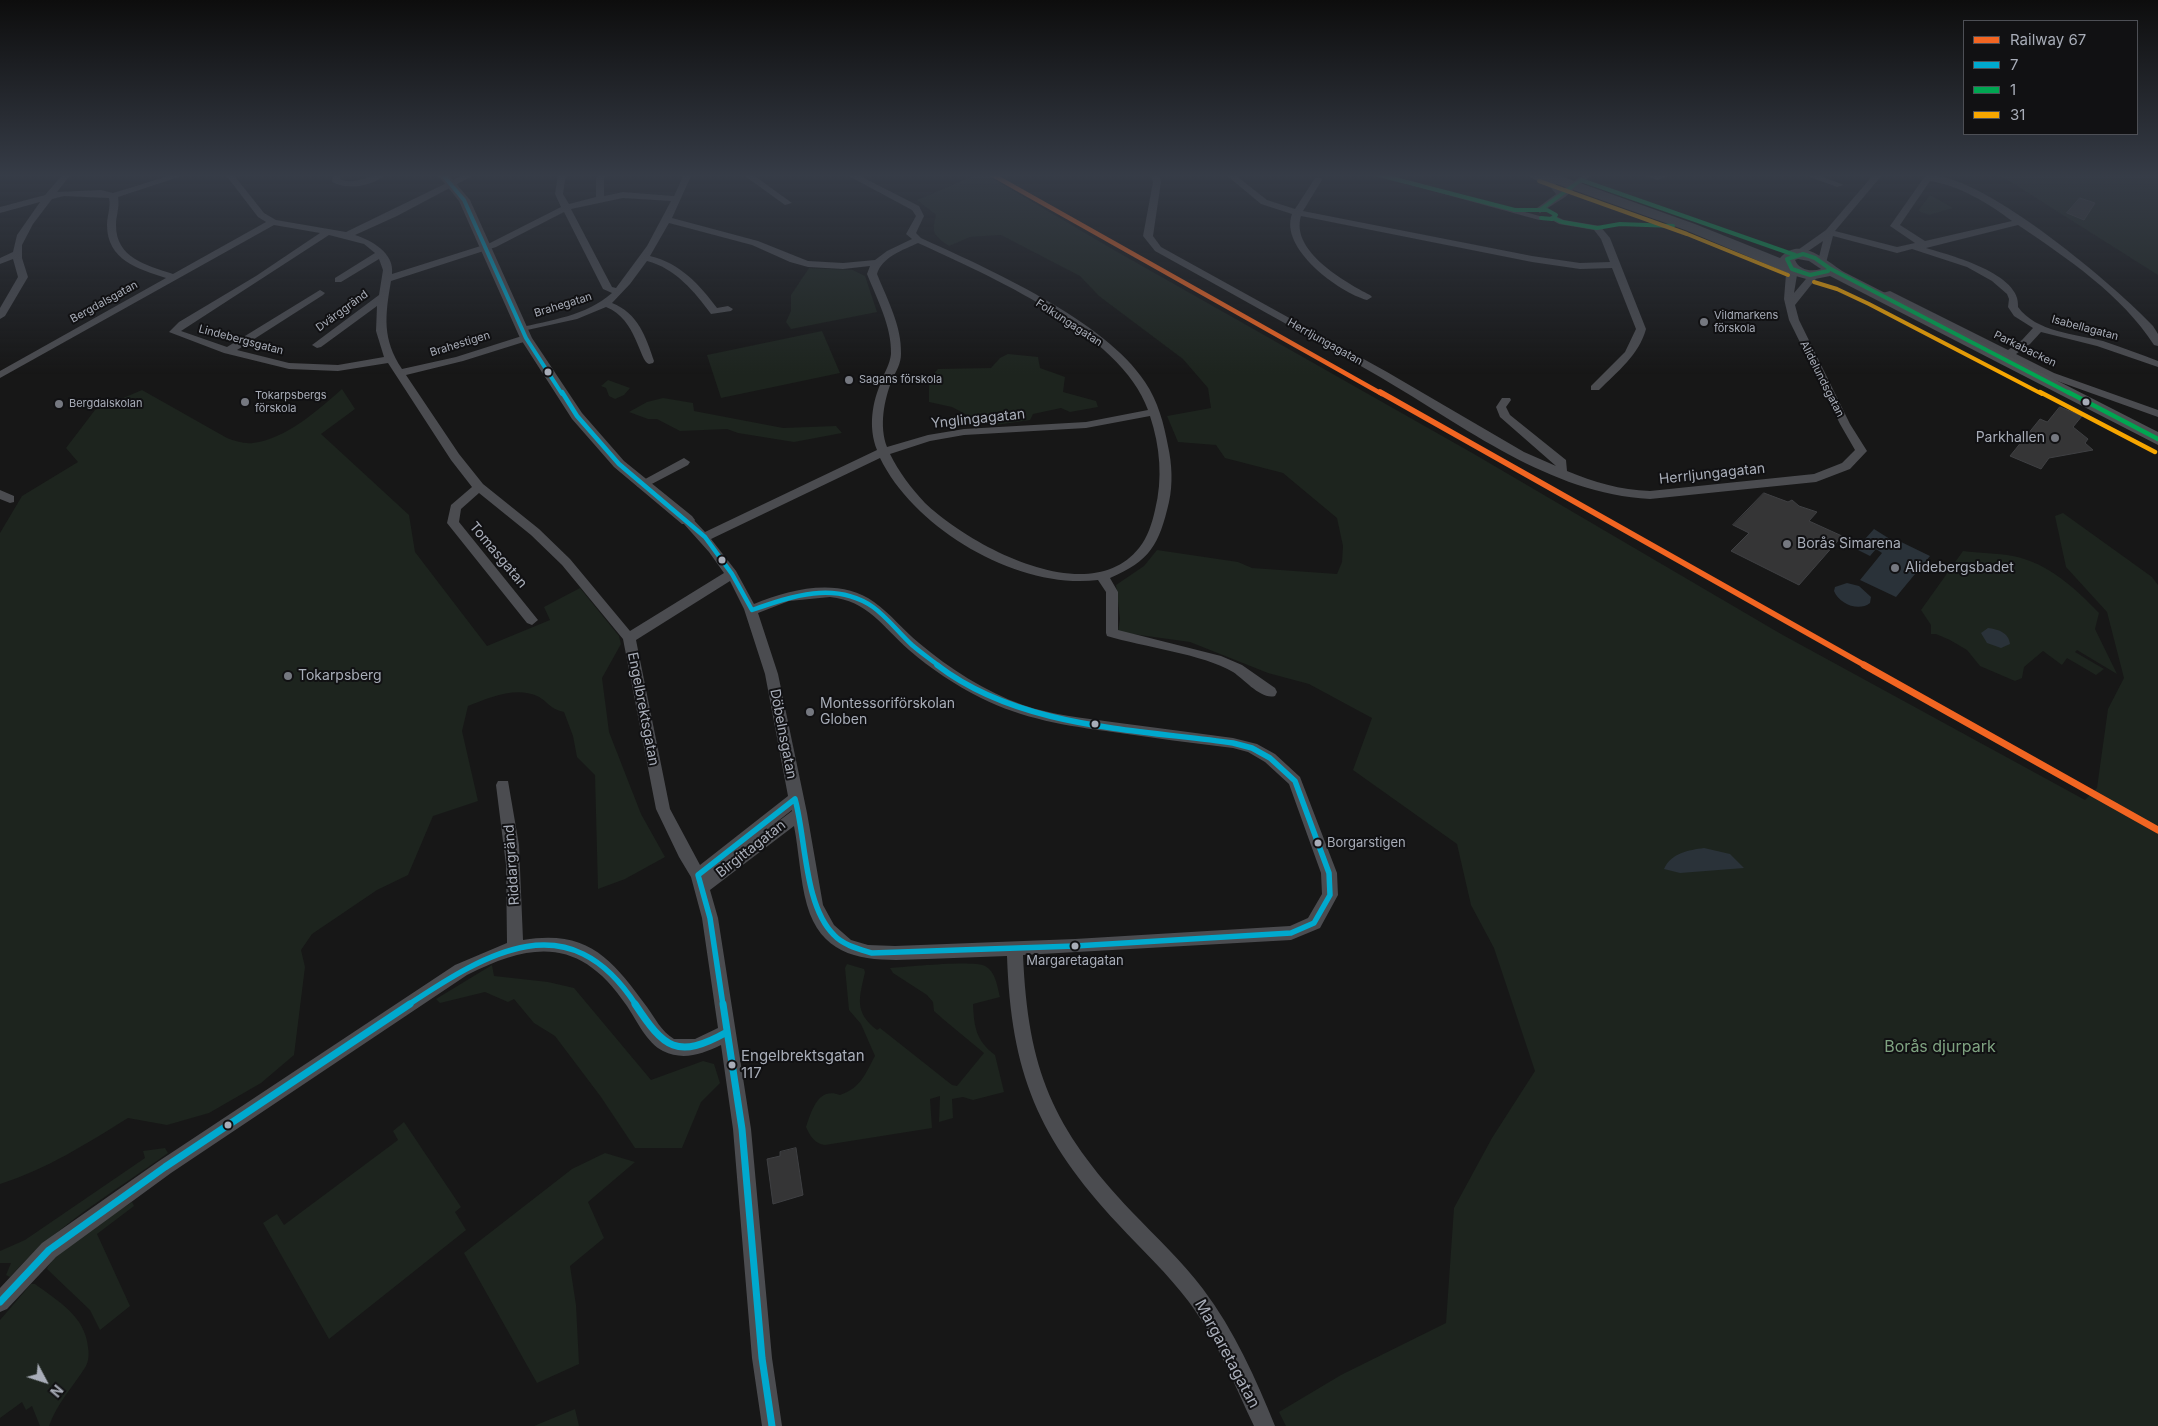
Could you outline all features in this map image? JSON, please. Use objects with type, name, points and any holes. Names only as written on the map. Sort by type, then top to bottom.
[{"type":"main road","points":[[1750,241],[1774,249],[1794,262],[1809,255],[1820,270],[2158,445]]},
{"type":"main road","points":[[1820,270],[2158,439]]},
{"type":"street","points":[[0,316],[23,277],[16,254],[20,241]]},
{"type":"street","points":[[113,241],[114,247],[122,257],[173,278]]},
{"type":"street","name":"Bergdalsgatan","points":[[1,372],[240,241]]},
{"type":"street","name":"Lindebergsgatan","points":[[314,241],[259,278],[183,324],[174,332],[228,351],[275,363],[308,368],[338,368],[391,360]]},
{"type":"street","points":[[338,280],[381,253],[363,241]]},
{"type":"street","name":"Döbelnsgatan","points":[[482,241],[524,334],[577,416],[619,464],[705,537],[732,574],[752,610],[764,642],[783,725],[818,913],[829,932],[843,945],[872,953],[1015,949],[1291,933],[1314,923],[1330,896],[1329,872],[1295,781],[1270,758],[1252,748],[1233,743],[1068,721],[1012,706],[978,690],[937,665],[898,632],[873,607],[856,597],[827,592],[790,598],[752,610]]},
{"type":"street","points":[[386,279],[504,241]]},
{"type":"street","points":[[583,241],[608,289],[618,292]]},
{"type":"street","name":"Brahegatan","points":[[524,334],[606,304],[618,292],[655,241]]},
{"type":"street","points":[[748,241],[793,260],[808,264],[843,266],[871,262],[877,263],[917,241]]},
{"type":"street","name":"Folkungagatan","points":[[877,263],[872,274],[895,343],[893,368],[881,394],[878,427],[883,452],[900,481],[924,508],[952,531],[982,548],[1019,565],[1049,574],[1088,579],[1102,576],[1128,565],[1141,556],[1149,545],[1159,523],[1165,490],[1162,449],[1154,412],[1141,383],[1121,360],[1100,342],[1038,302],[919,241]]},
{"type":"street","name":"Herrljungagatan","points":[[1151,241],[1158,249],[1383,374],[1496,442],[1561,474],[1604,489],[1650,495],[1816,478],[1846,466],[1861,451]]},
{"type":"street","points":[[1297,241],[1337,280],[1367,297]]},
{"type":"street","points":[[1438,241],[1542,261],[1580,266],[1615,265]]},
{"type":"street","points":[[1595,388],[1633,348],[1640,339],[1641,329],[1606,241]]},
{"type":"street","points":[[1794,262],[1819,241]]},
{"type":"street","points":[[1791,304],[1820,270],[1822,250],[1827,241]]},
{"type":"street","name":"Isabellagatan","points":[[1859,241],[1892,250],[1920,246],[1970,265],[1995,278],[2011,293],[2014,299],[2013,307],[2018,314],[2040,328],[2100,344],[2158,364]]},
{"type":"street","points":[[1913,241],[1920,246],[1942,241]]},
{"type":"street","points":[[2047,241],[2101,282],[2149,327],[2158,343]]},
{"type":"street","name":"Engelbrektsgatan","points":[[381,253],[388,270],[382,297],[381,330],[387,354],[454,457],[479,487],[535,532],[566,562],[629,638],[663,809],[700,881],[721,981],[742,1129],[762,1358],[772,1426]]},
{"type":"street","points":[[0,261],[16,254]]},
{"type":"street","points":[[644,257],[662,262],[683,276],[694,285],[715,312],[728,309]]},
{"type":"street","name":"Alidelundsgatan","points":[[1794,262],[1791,274],[1791,304],[1794,320],[1861,451]]},
{"type":"street","points":[[228,351],[320,293]]},
{"type":"street","name":"Parkabacken","points":[[1887,294],[2007,355],[2065,381],[2158,414]]},
{"type":"street","name":"Dvärggränd","points":[[317,345],[382,297]]},
{"type":"street","points":[[606,304],[619,308],[629,318],[640,335],[649,361]]},
{"type":"street","points":[[2007,355],[2026,342],[2040,328]]},
{"type":"street","name":"Brahestigen","points":[[400,373],[459,359],[524,334]]},
{"type":"street","points":[[1506,400],[1501,407],[1505,417],[1562,463],[1561,474]]},
{"type":"street","name":"Ynglingagatan","points":[[705,537],[883,452],[928,438],[964,432],[1086,425],[1154,412]]},
{"type":"street","points":[[642,484],[684,462]]},
{"type":"street","name":"Tomasgatan","points":[[479,487],[455,508],[453,523],[532,620]]},
{"type":"street","points":[[629,638],[732,574]]},
{"type":"street","points":[[1102,576],[1112,592],[1112,633],[1216,659],[1237,668],[1270,692]]},
{"type":"street","name":"Riddargränd","points":[[503,785],[512,834],[516,893],[515,947]]},
{"type":"street","name":"Birgittagatan","points":[[700,881],[797,806]]},
{"type":"street","points":[[0,1302],[50,1250],[165,1167],[478,960],[515,947],[552,944],[576,948],[591,956],[617,978],[658,1036],[672,1047],[687,1049],[704,1044],[727,1032]]},
{"type":"street","name":"Margaretagatan","points":[[1015,949],[1020,1033],[1032,1079],[1043,1106],[1062,1141],[1087,1177],[1181,1277],[1205,1308],[1265,1426]]},
{"type":"green space","points":[[942,241],[962,241],[949,246]]},
{"type":"green space","name":"Borås djurpark","points":[[1012,241],[1098,241],[1474,454],[1781,634],[2085,800],[2097,788],[2108,709],[2124,678],[2107,612],[2066,567],[2055,516],[2063,513],[2152,577],[2158,585],[2158,1426],[1286,1426],[1279,1412],[1341,1375],[1446,1323],[1454,1208],[1492,1138],[1535,1071],[1494,948],[1471,905],[1457,844],[1353,770],[1372,718],[1309,684],[1268,673],[1190,642],[1118,632],[1120,619],[1116,585],[1144,566],[1157,550],[1238,562],[1252,568],[1337,574],[1342,562],[1343,546],[1337,518],[1283,473],[1225,458],[1216,445],[1178,442],[1167,416],[1211,408],[1208,388],[1183,359],[1099,296],[1080,276]]},
{"type":"green space","points":[[2103,241],[2158,241],[2158,275]]},
{"type":"green space","points":[[809,268],[853,270],[865,276],[877,312],[791,329],[786,322],[791,311],[791,295]]},
{"type":"green space","points":[[822,331],[840,373],[721,398],[707,355]]},
{"type":"green space","points":[[1008,354],[1038,357],[1040,368],[1065,377],[1063,392],[1096,401],[1098,407],[1070,412],[1061,408],[1033,414],[1030,420],[989,426],[986,418],[975,419],[952,407],[929,402],[929,379],[938,369],[991,368],[1000,358]]},
{"type":"green space","points":[[608,380],[630,388],[624,395],[615,399],[609,396],[606,388],[601,386]]},
{"type":"green space","points":[[342,389],[355,409],[321,434],[409,515],[415,552],[487,646],[550,620],[544,607],[580,588],[619,636],[621,644],[602,678],[609,732],[641,814],[665,857],[625,879],[598,889],[595,775],[577,757],[573,736],[564,712],[555,709],[537,696],[520,692],[502,694],[468,706],[462,731],[478,801],[433,816],[408,875],[377,890],[312,934],[301,950],[305,967],[294,1055],[261,1083],[209,1113],[167,1125],[128,1118],[50,1163],[0,1184],[0,533],[22,496],[78,462],[66,448],[95,410],[142,390],[227,438],[253,443],[277,436],[289,430]]},
{"type":"green space","points":[[663,398],[693,403],[694,411],[783,428],[836,426],[842,433],[794,442],[738,433],[727,429],[680,431],[657,419],[648,419],[629,412],[647,402]]},
{"type":"green space","points":[[1963,551],[2007,555],[2026,559],[2060,578],[2099,613],[2095,629],[2117,674],[2077,650],[2075,652],[2104,669],[2096,675],[2067,658],[2062,665],[2043,651],[2024,667],[2022,678],[2015,681],[1980,666],[1967,650],[1950,640],[1936,634],[1931,634],[1931,625],[1921,610]]},
{"type":"green space","points":[[847,964],[864,969],[860,1004],[865,1017],[870,1023],[877,1030],[880,1028],[952,1085],[957,1086],[984,1053],[934,1011],[933,1002],[927,995],[893,973],[890,968],[939,964],[978,964],[989,969],[996,980],[1000,997],[973,1004],[974,1020],[980,1039],[995,1055],[1004,1092],[973,1100],[963,1097],[952,1099],[953,1118],[939,1122],[940,1096],[930,1099],[932,1128],[825,1145],[816,1141],[806,1127],[817,1102],[826,1094],[840,1095],[853,1088],[862,1080],[875,1056],[861,1024],[849,1010],[845,968]]},
{"type":"green space","points":[[492,965],[494,976],[548,982],[574,988],[651,1080],[703,1061],[714,1064],[720,1083],[701,1102],[682,1148],[635,1148],[601,1097],[555,1036],[534,1023],[514,999],[508,1002],[485,992],[440,1003],[436,999]]},
{"type":"green space","points":[[404,1122],[461,1207],[455,1212],[466,1230],[329,1339],[263,1223],[277,1214],[284,1225],[398,1140],[393,1131]]},
{"type":"green space","points":[[165,1148],[168,1153],[66,1226],[27,1259],[10,1277],[6,1275],[11,1263],[0,1263],[0,1251],[25,1240],[145,1158],[143,1151]]},
{"type":"green space","points":[[605,1153],[635,1162],[588,1202],[604,1238],[570,1266],[576,1305],[579,1364],[537,1383],[464,1253],[572,1169]]},
{"type":"green space","points":[[132,1202],[134,1206],[97,1234],[130,1306],[100,1330],[90,1310],[47,1269],[52,1261],[72,1243]]},
{"type":"green space","points":[[31,1284],[35,1284],[69,1310],[82,1326],[88,1347],[86,1366],[61,1402],[49,1426],[40,1426],[32,1406],[26,1410],[22,1402],[0,1418],[0,1320]]},
{"type":"green space","points":[[575,1409],[579,1426],[534,1426]]},
{"type":"shaded area","name":"Alidebergsbadet","points":[[1874,529],[1893,541],[1895,539],[1930,556],[1896,597],[1860,580],[1882,553],[1876,549],[1870,556],[1856,549]]},
{"type":"shaded area","points":[[1847,583],[1859,586],[1871,597],[1870,603],[1865,606],[1855,607],[1840,600],[1834,591],[1835,587]]},
{"type":"shaded area","points":[[1988,628],[1996,629],[2005,634],[2010,644],[2001,648],[1987,643],[1981,633]]},
{"type":"shaded area","points":[[1704,848],[1730,854],[1744,868],[1680,873],[1664,869],[1671,859],[1681,853]]},
{"type":"building","name":"Parkhallen","points":[[2060,407],[2082,416],[2073,427],[2088,439],[2085,443],[2093,450],[2049,458],[2041,469],[2010,456],[2040,419],[2047,422]]},
{"type":"building","name":"Borås Simarena","points":[[1764,493],[1788,502],[1792,500],[1799,506],[1817,512],[1809,521],[1842,536],[1799,585],[1731,551],[1749,533],[1733,525]]},
{"type":"building","points":[[796,1148],[803,1195],[773,1204],[767,1159],[780,1156],[780,1152]]},
{"type":"rail line","name":"67","points":[[1109,241],[2158,830]]},
{"type":"transit line","name":"7","points":[[482,241],[526,338],[577,416],[619,464],[705,537],[732,574],[752,610],[789,597],[816,592],[855,597],[874,608],[912,645],[940,667],[971,687],[1003,703],[1066,720],[1233,743],[1252,748],[1270,758],[1295,781],[1329,873],[1330,895],[1314,923],[1291,933],[1075,946],[872,953],[843,942],[834,936],[825,925],[813,892],[803,832],[795,799],[698,875],[710,918],[742,1129],[762,1358],[772,1426]]},
{"type":"transit line","name":"31","points":[[1703,241],[1788,275]]},
{"type":"transit line","name":"1","points":[[1754,241],[1795,255]]},
{"type":"transit line","name":"1","points":[[1803,254],[1815,258],[1829,268],[1828,271],[1810,275],[1792,269],[1787,259],[1803,254]]},
{"type":"transit line","name":"1","points":[[1829,268],[2158,439]]},
{"type":"transit line","name":"31","points":[[1814,282],[1837,289],[1869,304],[2155,452]]},
{"type":"transit line","name":"7","points":[[0,1302],[49,1250],[165,1167],[461,970],[479,961],[498,954],[538,946],[557,946],[576,950],[594,959],[611,972],[629,994],[656,1034],[673,1046],[682,1048],[700,1045],[727,1032]]},
{"type":"place","name":"Vildmarkens förskola","points":[[1704,322]]},
{"type":"place","name":"Sagans förskola","points":[[849,380]]},
{"type":"place","name":"Tokarpsbergs förskola","points":[[245,402]]},
{"type":"place","name":"Bergdalskolan","points":[[59,404]]},
{"type":"place","name":"Parkhallen","points":[[2055,438]]},
{"type":"place","name":"Borås Simarena","points":[[1787,544]]},
{"type":"place","name":"Alidebergsbadet","points":[[1895,568]]},
{"type":"place","name":"Tokarpsberg","points":[[288,676]]},
{"type":"place","name":"Montessoriförskolan Globen","points":[[810,712]]},
{"type":"place","name":"Borgarstigen","points":[[1318,843]]},
{"type":"place","name":"Margaretagatan","points":[[1075,946]]},
{"type":"place","name":"Engelbrektsgatan 117","points":[[732,1065]]}]
